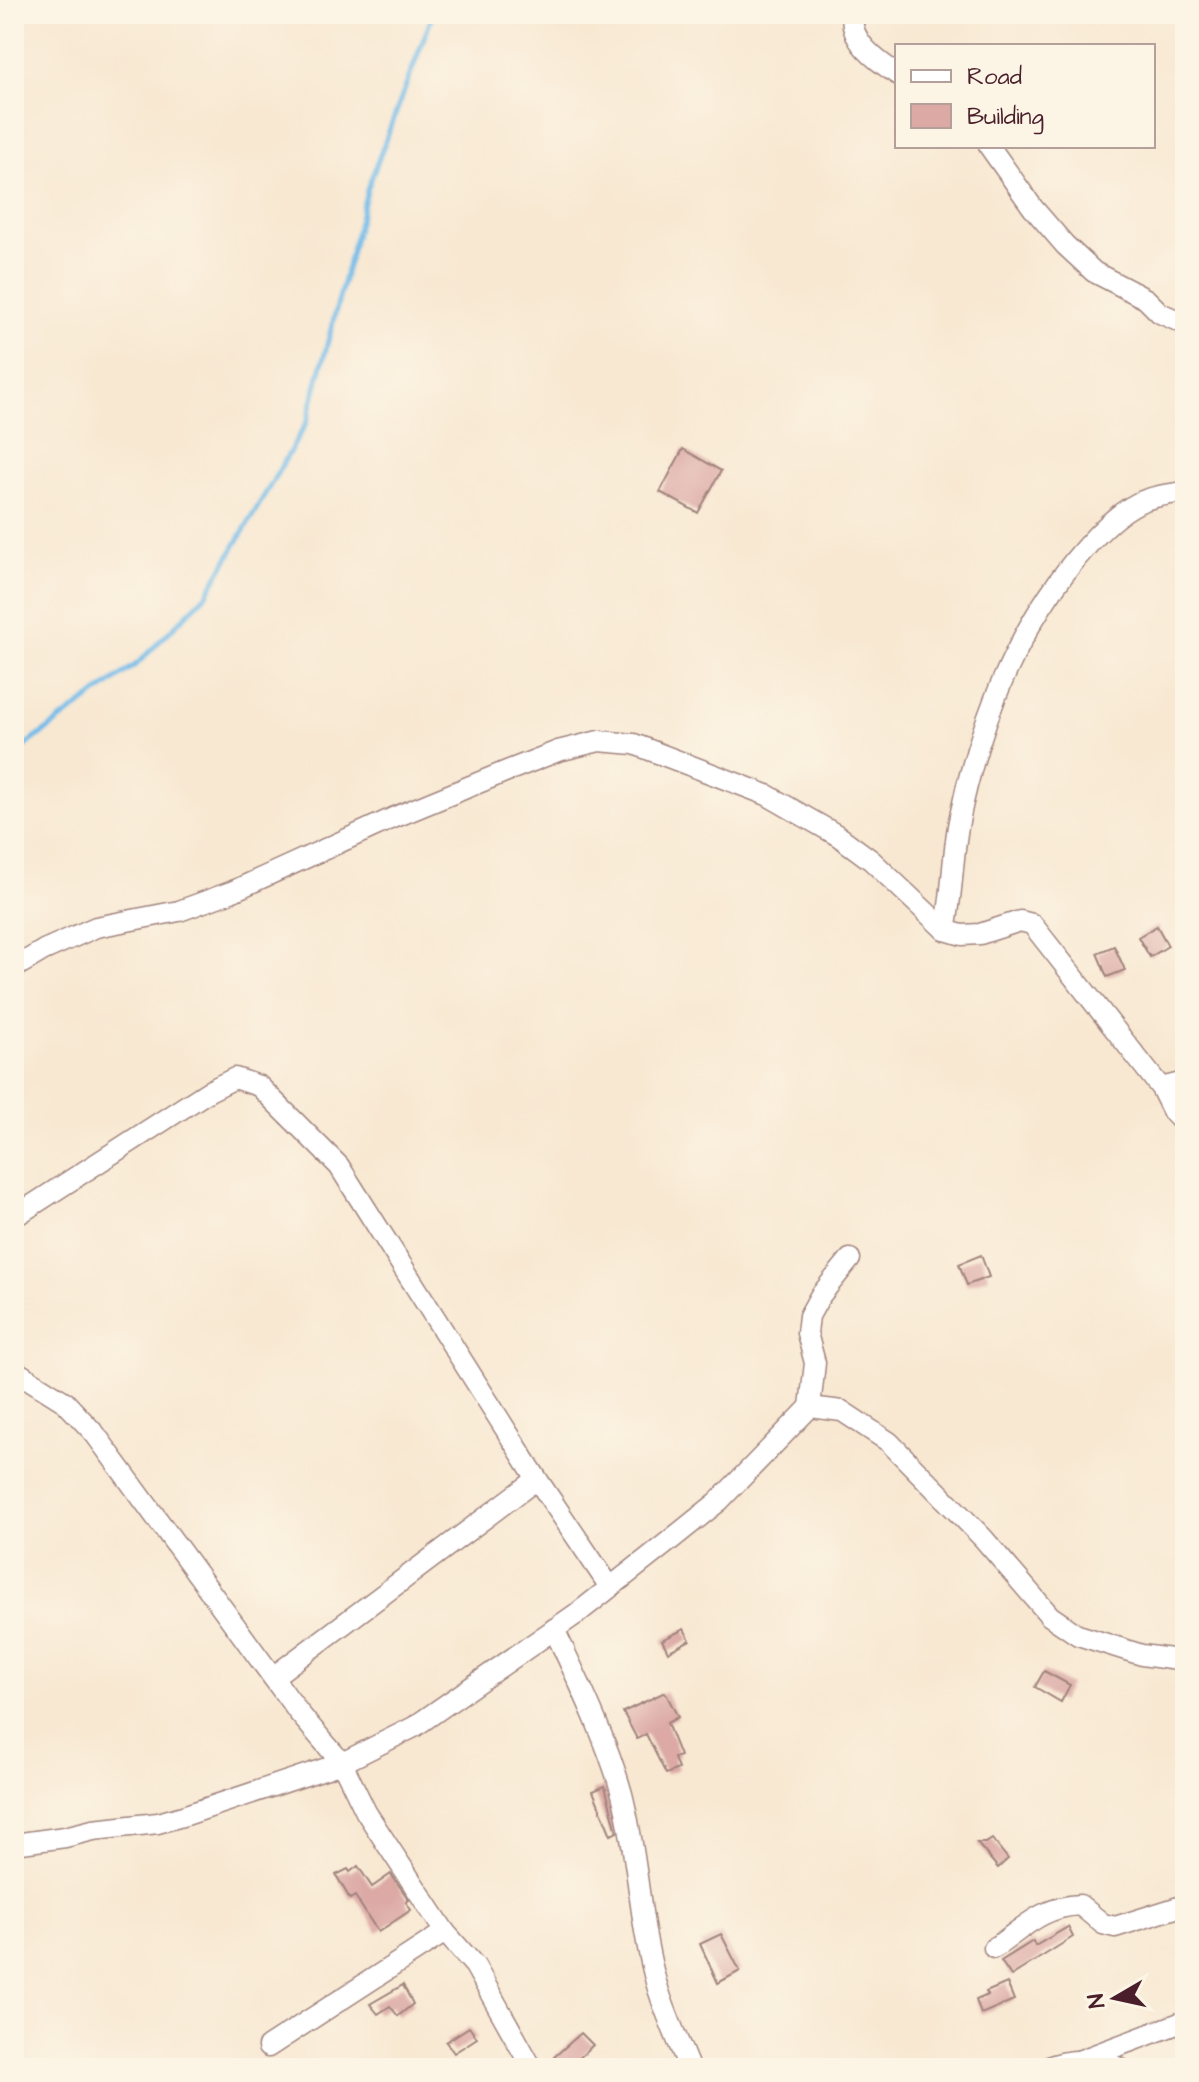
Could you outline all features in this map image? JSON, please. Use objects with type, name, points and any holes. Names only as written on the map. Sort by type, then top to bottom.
[{"type":"street","points":[[853,14],[853,32],[865,48],[895,72]]},
{"type":"street","points":[[990,148],[1033,208],[1094,272],[1146,299],[1160,313],[1185,324]]},
{"type":"street","points":[[945,930],[951,900],[954,851],[966,793],[987,722],[1015,654],[1062,577],[1106,527],[1139,502],[1185,492]]},
{"type":"street","points":[[14,968],[44,950],[96,927],[179,911],[219,897],[478,782],[558,751],[599,741],[634,744],[767,795],[837,835],[871,860],[945,930],[962,935],[980,934],[1020,921],[1032,924],[1161,1088],[1173,1112],[1185,1125]]},
{"type":"street","points":[[14,1217],[209,1091],[235,1078],[259,1086],[339,1166],[537,1479],[610,1587]]},
{"type":"street","points":[[1161,1088],[1185,1082]]},
{"type":"street","points":[[14,1844],[93,1830],[158,1823],[342,1763],[424,1721],[554,1629],[719,1501],[810,1407],[815,1363],[807,1333],[809,1316],[820,1296],[850,1259]]},
{"type":"street","points":[[14,1370],[65,1402],[95,1434],[299,1713],[342,1763],[366,1812],[445,1932],[475,1966],[532,2068]]},
{"type":"street","points":[[810,1407],[842,1411],[889,1442],[983,1538],[1059,1623],[1078,1635],[1113,1647],[1185,1661]]},
{"type":"street","points":[[273,1677],[537,1479]]},
{"type":"street","points":[[554,1629],[578,1681],[621,1793],[639,1877],[656,1982],[689,2068]]},
{"type":"street","points":[[994,1948],[1031,1920],[1063,1906],[1080,1905],[1103,1924],[1115,1927],[1185,1905]]},
{"type":"street","points":[[268,2047],[445,1932]]},
{"type":"street","points":[[1078,2061],[1185,2021]]},
{"type":"street","points":[[1046,2068],[1078,2061],[1100,2061],[1120,2068]]},
{"type":"building","points":[[683,449],[721,471],[698,513],[660,492]]},
{"type":"building","points":[[1157,926],[1168,946],[1150,957],[1138,937]]},
{"type":"building","points":[[1114,946],[1125,970],[1107,977],[1097,953]]},
{"type":"building","points":[[981,1255],[989,1277],[967,1285],[959,1264]]},
{"type":"building","points":[[684,1629],[690,1640],[668,1652],[662,1640]]},
{"type":"building","points":[[1044,1671],[1070,1685],[1061,1702],[1035,1687]]},
{"type":"building","points":[[665,1692],[678,1717],[667,1723],[680,1756],[674,1758],[678,1769],[666,1774],[646,1734],[637,1739],[623,1712]]},
{"type":"building","points":[[605,1786],[617,1832],[611,1835],[593,1791]]},
{"type":"building","points":[[992,1839],[1008,1859],[998,1868],[977,1843]]},
{"type":"building","points":[[358,1866],[372,1887],[391,1874],[409,1900],[406,1902],[411,1910],[378,1932],[355,1896],[350,1899],[336,1875],[348,1869],[350,1872]]},
{"type":"building","points":[[1068,1927],[1073,1937],[1011,1976],[1001,1961],[1033,1941],[1035,1946]]},
{"type":"building","points":[[721,1934],[740,1971],[718,1983],[700,1944]]},
{"type":"building","points":[[1007,1983],[1014,2000],[981,2014],[976,2000]]},
{"type":"building","points":[[403,1985],[413,2004],[398,2016],[390,2006],[378,2014],[370,2004]]},
{"type":"building","points":[[469,2027],[477,2038],[454,2053],[446,2042]]},
{"type":"building","points":[[581,2033],[593,2045],[569,2068],[564,2068],[554,2057]]},
{"type":"waterway","points":[[14,754],[138,663],[207,594],[307,422],[368,187],[433,14]]}]
